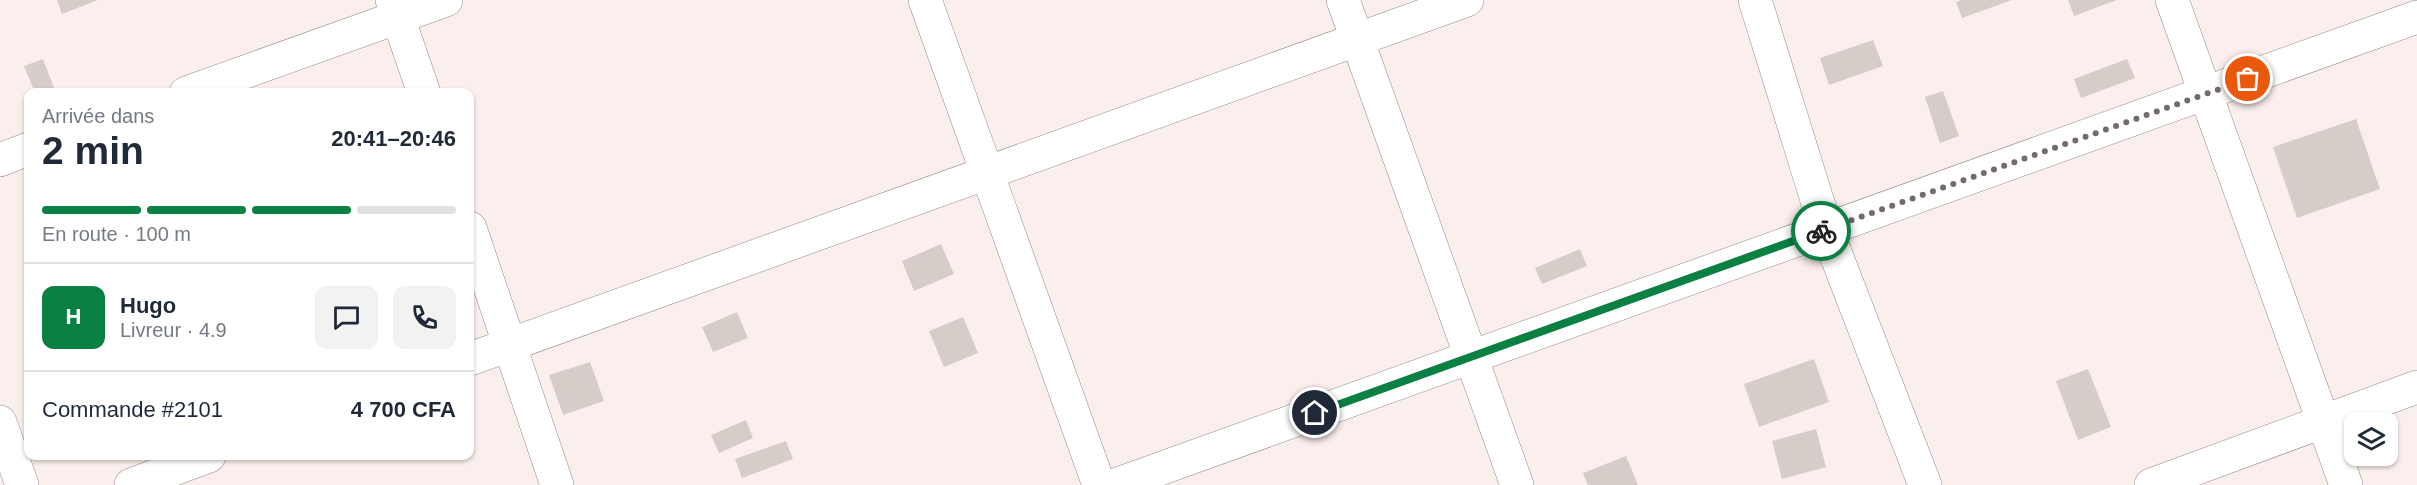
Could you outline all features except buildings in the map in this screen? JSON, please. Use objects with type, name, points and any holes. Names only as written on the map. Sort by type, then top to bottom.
[{"type":"street","points":[[198,88],[395,9],[446,0]]},
{"type":"street","points":[[925,0],[1098,485]]},
{"type":"street","points":[[1343,0],[1517,485]]},
{"type":"street","points":[[474,358],[1467,0]]},
{"type":"street","points":[[1755,0],[1826,229],[1925,485]]},
{"type":"street","points":[[2172,0],[2346,485]]},
{"type":"street","points":[[395,9],[422,88]]},
{"type":"street","points":[[1115,485],[2206,95],[2417,17]]},
{"type":"street","points":[[0,160],[24,151]]},
{"type":"street","points":[[474,240],[557,485]]},
{"type":"street","points":[[2151,485],[2417,387]]},
{"type":"street","points":[[0,422],[22,485]]},
{"type":"street","points":[[131,485],[198,460]]},
{"type":"way so far","points":[[1821,231],[2248,79]]},
{"type":"route","points":[[1315,413],[1821,231]]}]
